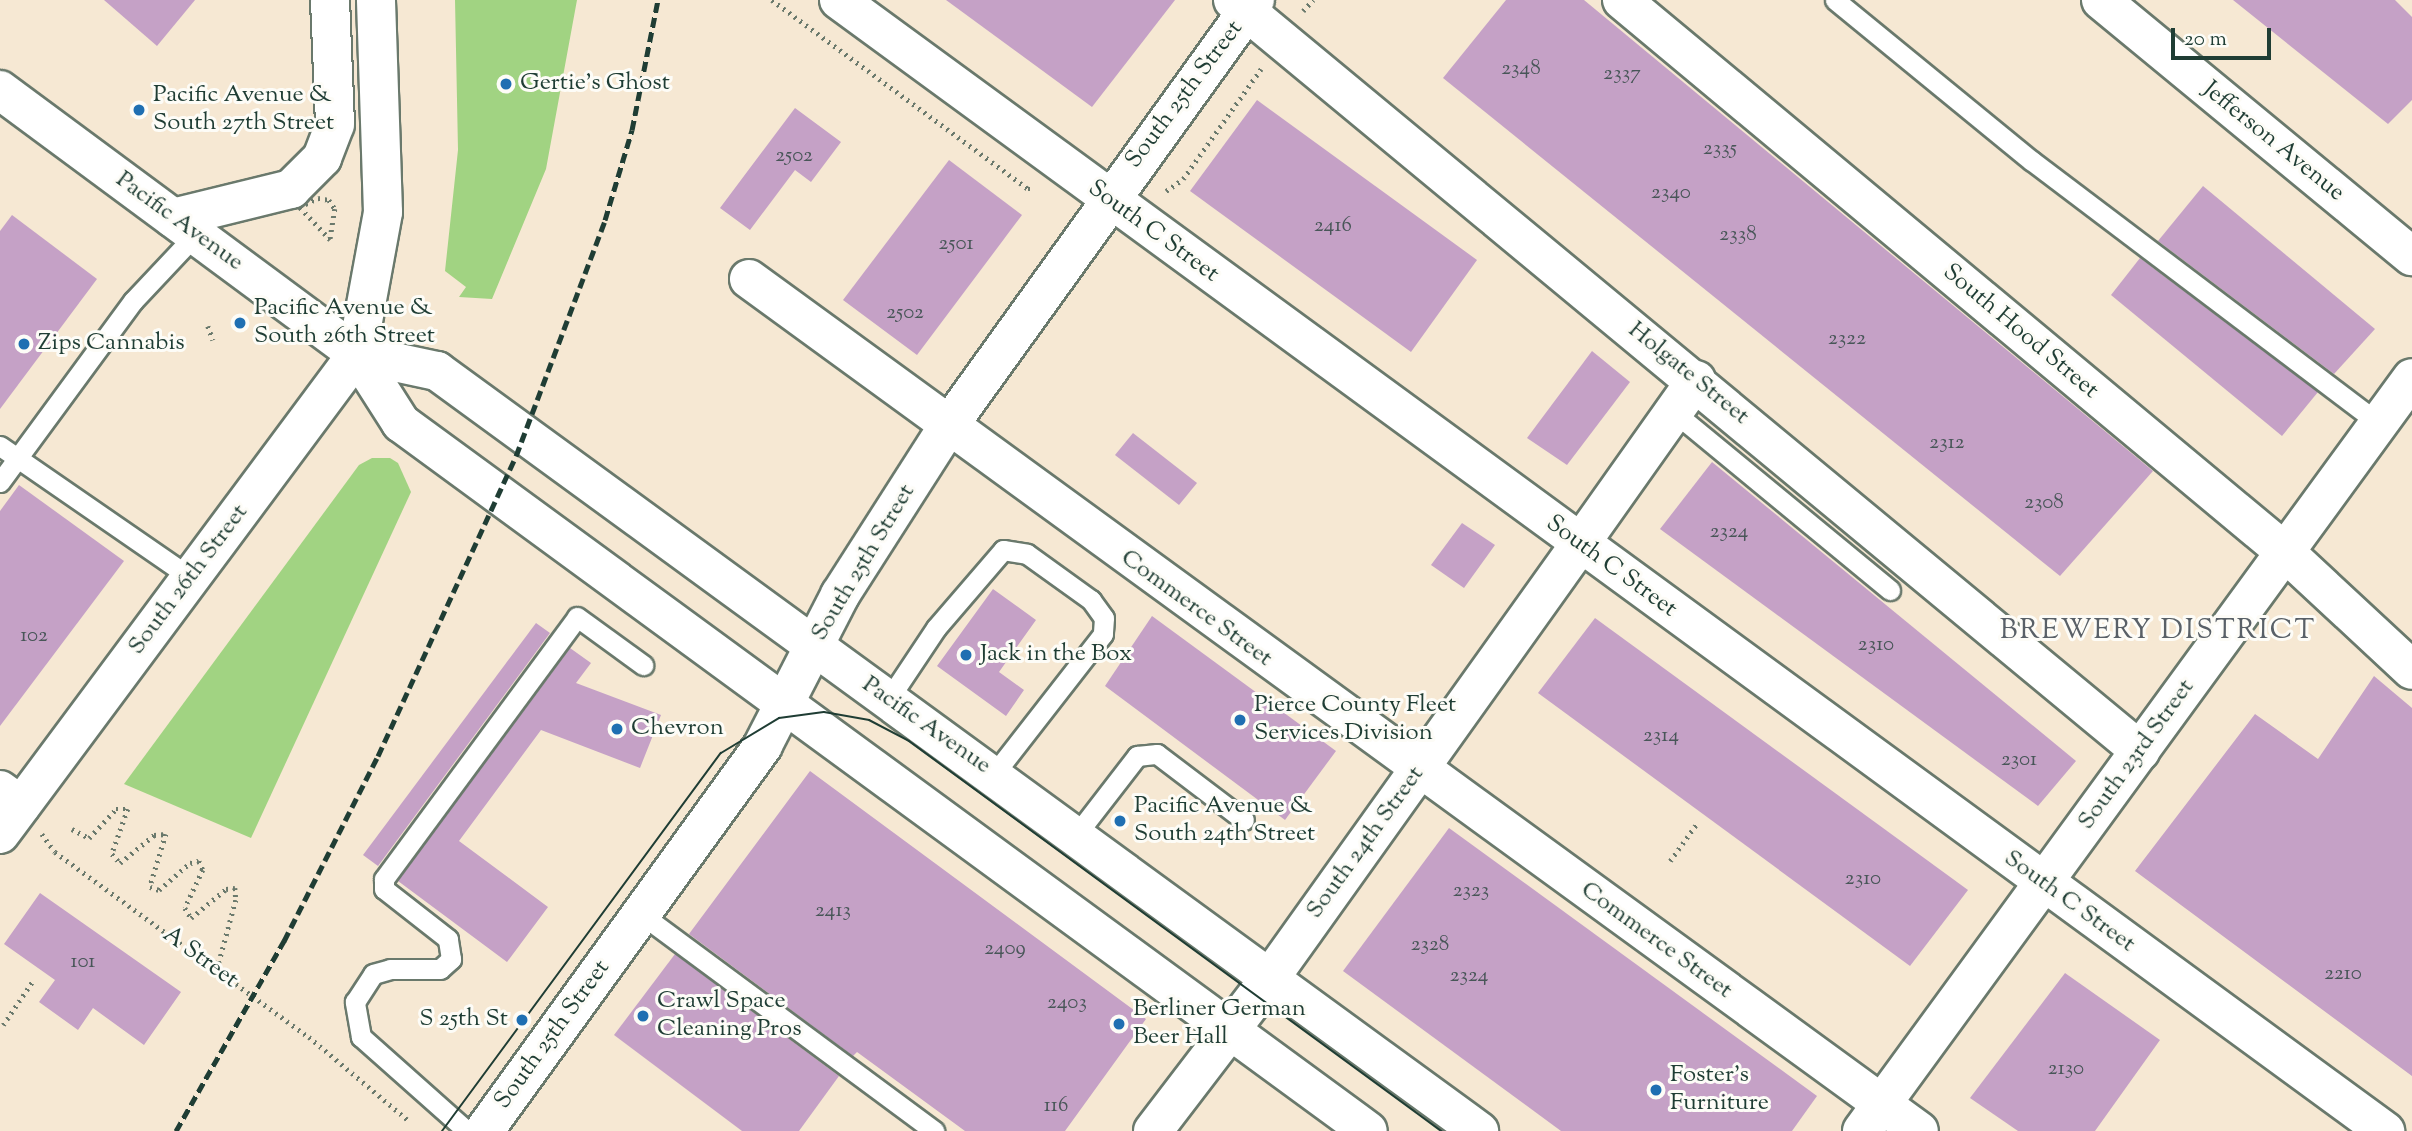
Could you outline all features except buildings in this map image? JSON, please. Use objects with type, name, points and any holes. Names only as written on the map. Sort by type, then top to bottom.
[{"type":"street","points":[[184,227],[291,189],[322,158],[335,124],[330,0]]},
{"type":"street","points":[[358,354],[383,212],[376,0]]},
{"type":"street","name":"South C Street","points":[[839,0],[1107,200],[2385,1131]]},
{"type":"street","name":"South Hood Street","points":[[1622,0],[2285,552],[2412,670]]},
{"type":"street","name":"Jefferson Avenue","points":[[2101,0],[2412,256]]},
{"type":"street","name":"South 25th Street","points":[[484,1131],[641,914],[785,707],[857,568],[947,428],[1245,4]]},
{"type":"street","name":"Holgate Street","points":[[1245,4],[2140,751]]},
{"type":"street","name":"Pacific Avenue","points":[[0,90],[358,354],[401,423],[785,707],[1368,1131]]},
{"type":"street","name":"Commerce Street","points":[[749,279],[947,428],[1419,770],[1872,1117],[1919,1131]]},
{"type":"street","name":"Pacific Avenue","points":[[358,354],[437,372],[994,774],[1479,1131]]},
{"type":"street","name":"South 26th Street","points":[[7,810],[191,578],[358,354]]},
{"type":"street","name":"South 23rd Street","points":[[1872,1117],[2412,378]]},
{"type":"street","name":"South 24th Street","points":[[1153,1131],[1270,978],[1696,380]]},
{"type":"lane","points":[[1835,0],[2032,161],[2379,423]]},
{"type":"lane","points":[[0,482],[184,227]]},
{"type":"lane","points":[[1674,412],[1890,590]]},
{"type":"lane","points":[[0,446],[191,578]]},
{"type":"lane","points":[[888,700],[936,628],[1003,550],[1027,554],[1091,600],[1104,618],[1103,634],[994,774]]},
{"type":"lane","points":[[467,1131],[361,1037],[355,1002],[373,974],[390,969],[440,969],[451,959],[448,939],[384,889],[384,879],[577,617],[643,665]]},
{"type":"lane","points":[[1076,835],[1137,755],[1157,754],[1244,820]]},
{"type":"lane","points":[[641,914],[934,1131]]},
{"type":"path","points":[[772,0],[1028,189],[1044,188]]},
{"type":"path","points":[[1306,7],[1313,0]]},
{"type":"path","points":[[1169,187],[1183,179],[1262,65]]},
{"type":"path","points":[[318,198],[328,200],[335,209],[330,240],[299,207],[318,198]]},
{"type":"path","points":[[208,326],[213,340]]},
{"type":"path","name":"A Street","points":[[7,810],[55,852],[309,1037],[408,1120]]},
{"type":"path","points":[[72,829],[89,838],[116,810],[128,810],[112,853],[120,863],[154,835],[166,834],[150,887],[159,890],[190,863],[199,861],[203,870],[186,908],[191,918],[226,889],[235,888],[236,900],[217,970]]},
{"type":"path","points":[[1670,862],[1698,822]]},
{"type":"path","points":[[3,1025],[32,982]]},
{"type":"green space","points":[[455,0],[577,0],[546,169],[492,299],[459,297],[466,287],[445,271],[458,150]]},
{"type":"green space","points":[[372,458],[390,458],[398,463],[411,492],[251,838],[124,784],[359,465]]},
{"type":"tram line","points":[[442,1131],[721,753],[779,718],[824,712],[869,720],[909,741],[1441,1131]]},
{"type":"railway","points":[[176,1131],[284,941],[378,756],[516,456],[605,220],[632,130],[658,0]]},
{"type":"place","name":"Gertie's Ghost","points":[[506,84]]},
{"type":"place","name":"Pacific Avenue & South 27th Street","points":[[139,110]]},
{"type":"place","name":"Pacific Avenue & South 26th Street","points":[[240,323]]},
{"type":"place","name":"Zips Cannabis","points":[[24,344]]},
{"type":"place","name":"Jack in the Box","points":[[966,655]]},
{"type":"place","name":"Pierce County Fleet Services Division","points":[[1240,720]]},
{"type":"place","name":"Chevron","points":[[617,729]]},
{"type":"place","name":"Pacific Avenue & South 24th Street","points":[[1120,821]]},
{"type":"place","name":"Crawl Space Cleaning Pros","points":[[643,1016]]},
{"type":"place","name":"S 25th St","points":[[522,1020]]},
{"type":"place","name":"Berliner German Beer Hall","points":[[1119,1024]]},
{"type":"place","name":"Foster's Furniture","points":[[1656,1090]]},
{"type":"district","name":"BREWERY DISTRICT","points":[[2158,631]]}]
